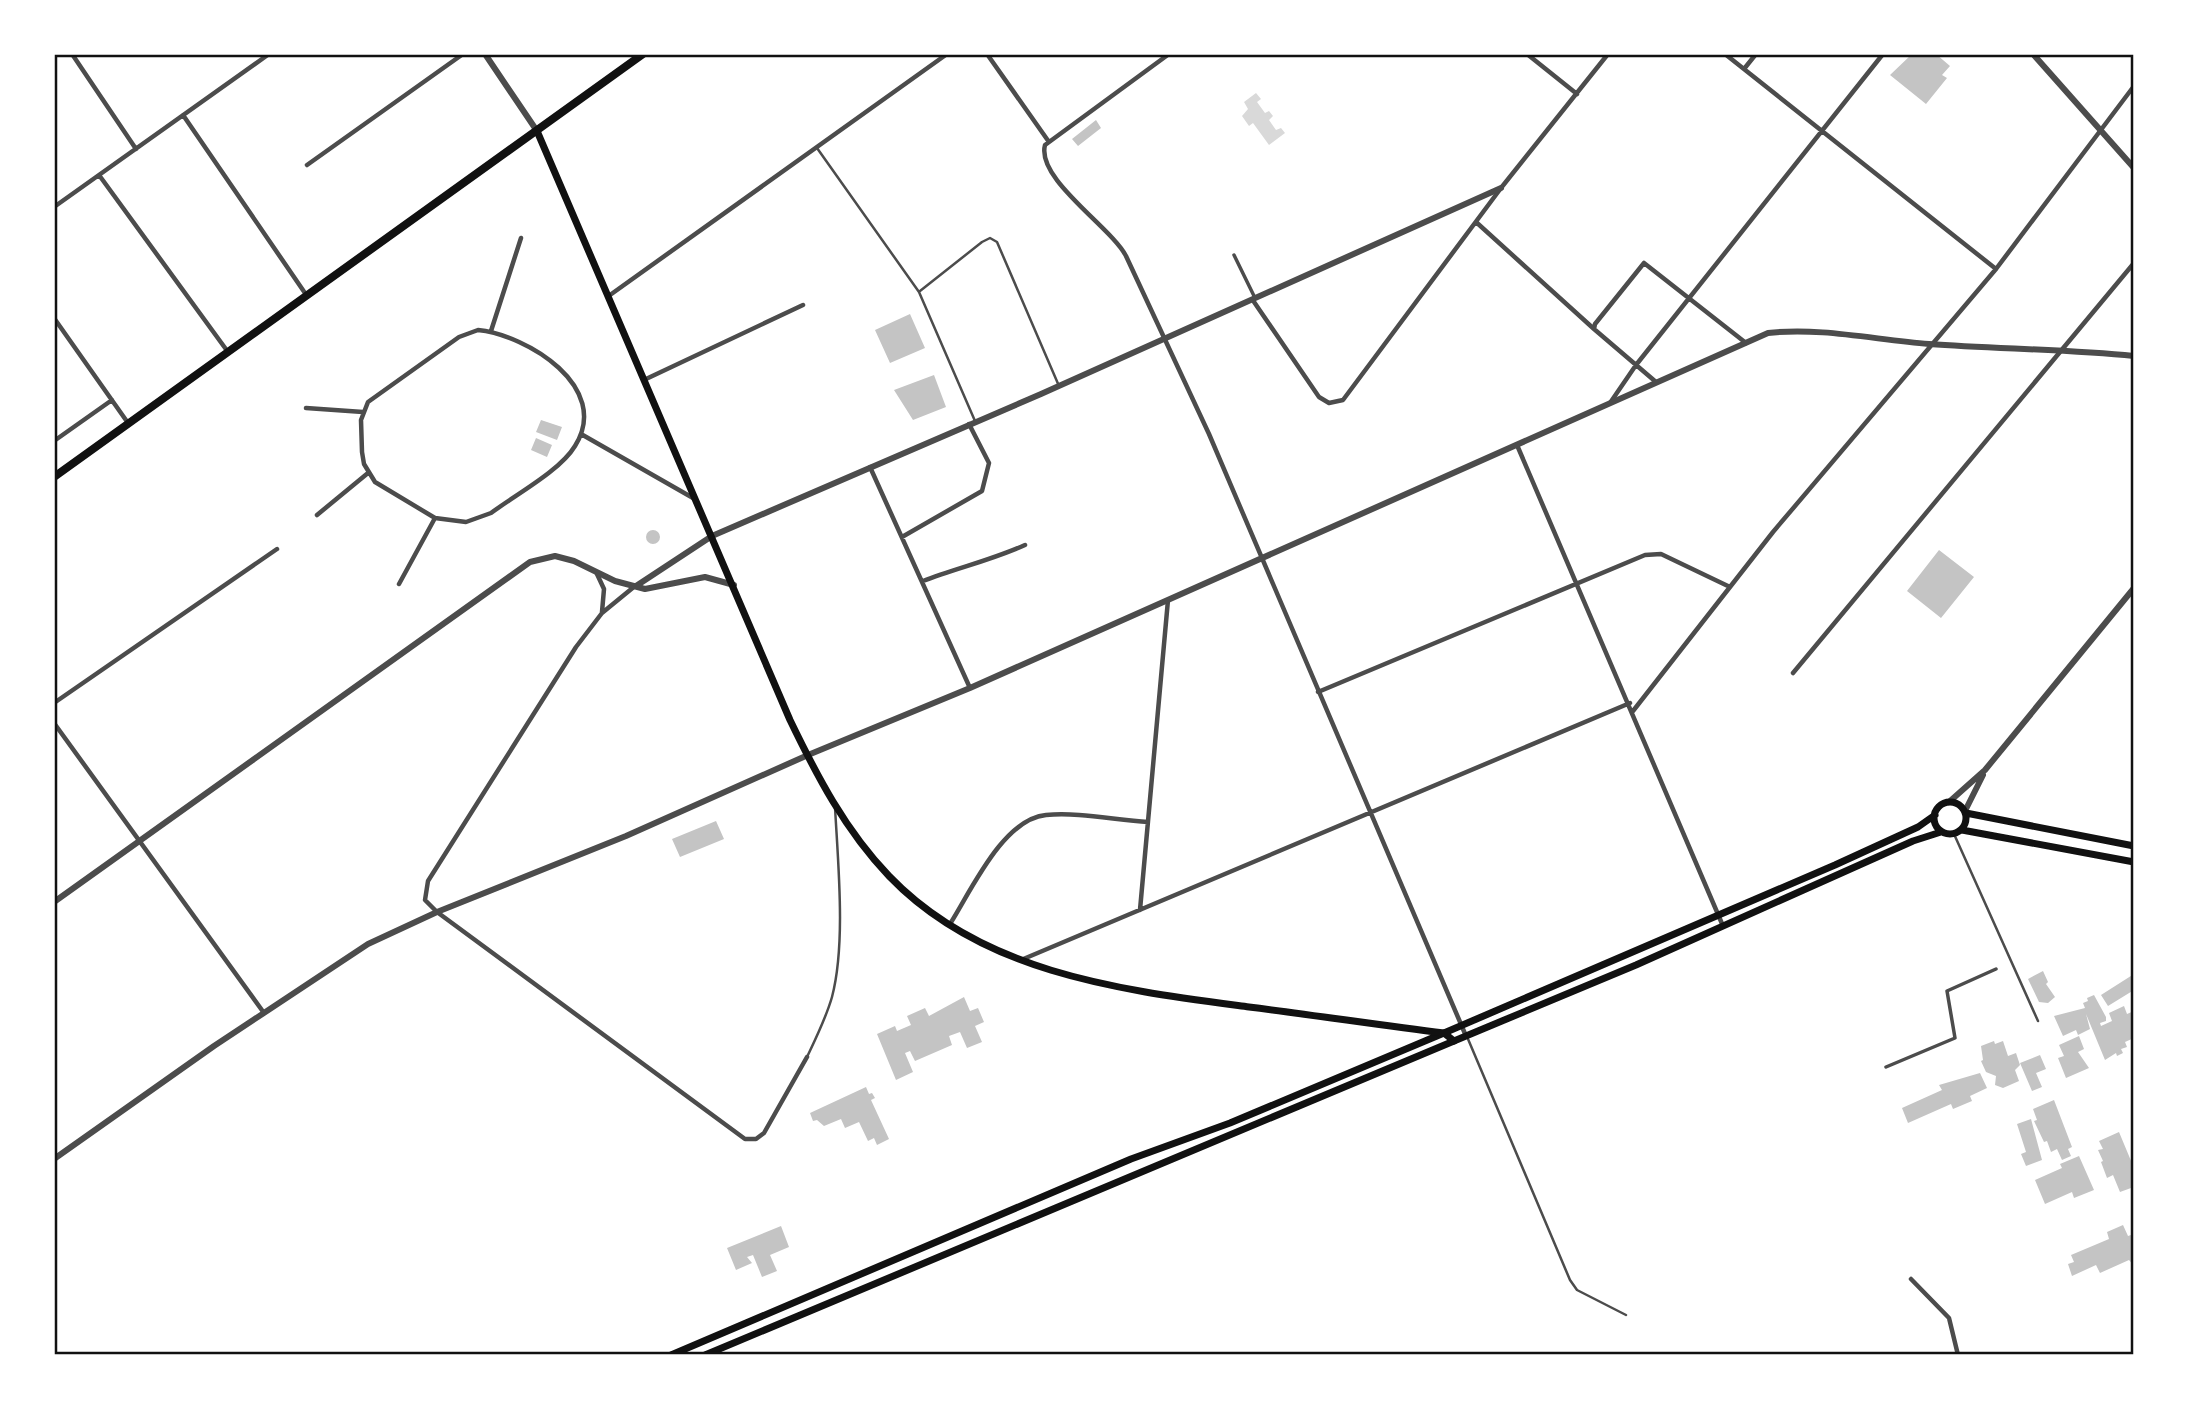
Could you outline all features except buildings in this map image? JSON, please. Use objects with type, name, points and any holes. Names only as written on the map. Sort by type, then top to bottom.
[{"type":"highway","points":[[54,477],[643,54]]},
{"type":"main road","points":[[537,131],[808,755],[835,807],[890,877],[950,924],[1020,961],[1079,980],[1134,992],[1444,1033],[1454,1041]]},
{"type":"main road","points":[[671,1355],[912,1251],[1462,1026],[1918,828],[1935,815],[1940,806],[1949,802],[1958,804],[1965,812],[2134,846]]},
{"type":"main road","points":[[1958,832],[1965,812]]},
{"type":"main road","points":[[1935,815],[1935,822],[1941,832]]},
{"type":"main road","points":[[705,1355],[1136,1172],[1234,1134],[1466,1036],[1913,841],[1941,832],[1958,832],[2134,862]]},
{"type":"main road","points":[[1230,1123],[1234,1134]]},
{"type":"main road","points":[[1131,1160],[1136,1172]]},
{"type":"main road","points":[[1074,1184],[1080,1197]]},
{"type":"main road","points":[[912,1251],[918,1265]]},
{"type":"main road","points":[[719,1334],[724,1346]]},
{"type":"street","points":[[72,54],[136,149]]},
{"type":"street","points":[[54,207],[269,54]]},
{"type":"street","points":[[307,165],[463,54]]},
{"type":"street","points":[[485,54],[537,131]]},
{"type":"street","points":[[610,295],[947,54]]},
{"type":"street","points":[[987,54],[1049,142]]},
{"type":"street","points":[[1169,54],[1049,142],[1043,149],[1047,164],[1075,203],[1122,248],[1166,338],[1466,1036]]},
{"type":"street","points":[[1527,54],[1577,94]]},
{"type":"street","points":[[1234,255],[1253,299],[1319,397],[1329,403],[1343,400],[1501,188],[1608,54]]},
{"type":"street","points":[[1725,54],[1996,269]]},
{"type":"street","points":[[1744,69],[1756,54]]},
{"type":"street","points":[[1608,405],[1636,365],[1883,54]]},
{"type":"street","points":[[2033,54],[2134,167]]},
{"type":"street","points":[[1633,711],[1730,587],[1930,344],[1996,269],[2134,86]]},
{"type":"street","points":[[183,116],[308,296]]},
{"type":"street","points":[[99,175],[229,352]]},
{"type":"street","points":[[807,1057],[764,1133],[756,1139],[745,1139],[428,906],[424,894],[428,881],[576,647],[602,613],[636,586],[712,536],[1059,386],[1501,188]]},
{"type":"street","points":[[1476,222],[1657,383]]},
{"type":"street","points":[[491,331],[521,238]]},
{"type":"street","points":[[1594,329],[1595,324],[1644,263],[1746,343]]},
{"type":"street","points":[[1793,673],[2134,263]]},
{"type":"street","points":[[646,379],[803,305]]},
{"type":"street","points":[[54,318],[129,424]]},
{"type":"street","points":[[478,330],[491,331],[537,353],[568,374],[579,394],[581,434],[566,458],[479,519],[455,522],[435,517],[375,482],[368,473],[362,452],[363,412],[375,395],[459,337],[478,330]]},
{"type":"street","points":[[54,1159],[357,951],[436,912],[701,804],[808,755],[970,688],[1768,333],[1797,331],[1930,344],[2063,349],[2134,356]]},
{"type":"street","points":[[54,441],[112,400]]},
{"type":"street","points":[[306,408],[363,412]]},
{"type":"street","points":[[902,537],[982,491],[989,463],[972,423]]},
{"type":"street","points":[[581,434],[698,501]]},
{"type":"street","points":[[1517,445],[1630,703],[1723,926]]},
{"type":"street","points":[[870,466],[970,688]]},
{"type":"street","points":[[317,514],[368,473]]},
{"type":"street","points":[[399,584],[435,517]]},
{"type":"street","points":[[923,581],[953,569],[995,559],[1025,545]]},
{"type":"street","points":[[54,703],[277,549]]},
{"type":"street","points":[[1318,692],[1656,553],[1730,587]]},
{"type":"street","points":[[54,902],[530,562],[555,555],[596,573],[636,586],[659,589],[682,580],[705,578],[735,586]]},
{"type":"street","points":[[596,573],[604,589],[602,613]]},
{"type":"street","points":[[1949,802],[1985,770],[2134,588]]},
{"type":"street","points":[[1140,910],[1168,600]]},
{"type":"street","points":[[1020,961],[1630,703]]},
{"type":"street","points":[[54,723],[264,1013]]},
{"type":"street","points":[[1965,812],[1985,770]]},
{"type":"street","points":[[950,924],[1004,839],[1022,823],[1044,815],[1148,822]]},
{"type":"street","points":[[1886,1067],[1955,1038],[1947,991],[1996,969]]},
{"type":"street","points":[[1910,1279],[1949,1318],[1958,1355]]},
{"type":"lane","points":[[817,148],[919,292],[972,423]]},
{"type":"lane","points":[[919,292],[982,242],[990,238],[997,242],[1059,386]]},
{"type":"lane","points":[[807,1057],[832,996],[838,965],[839,892],[835,807]]},
{"type":"lane","points":[[1958,832],[2038,1021]]},
{"type":"lane","points":[[1466,1036],[1570,1280],[1577,1290],[1626,1315]]},
{"type":"shaded area","points":[[1256,93],[1261,99],[1257,102],[1265,113],[1269,111],[1273,116],[1269,120],[1276,130],[1281,128],[1285,133],[1269,145],[1253,123],[1249,126],[1242,116],[1248,109],[1244,102]]}]
